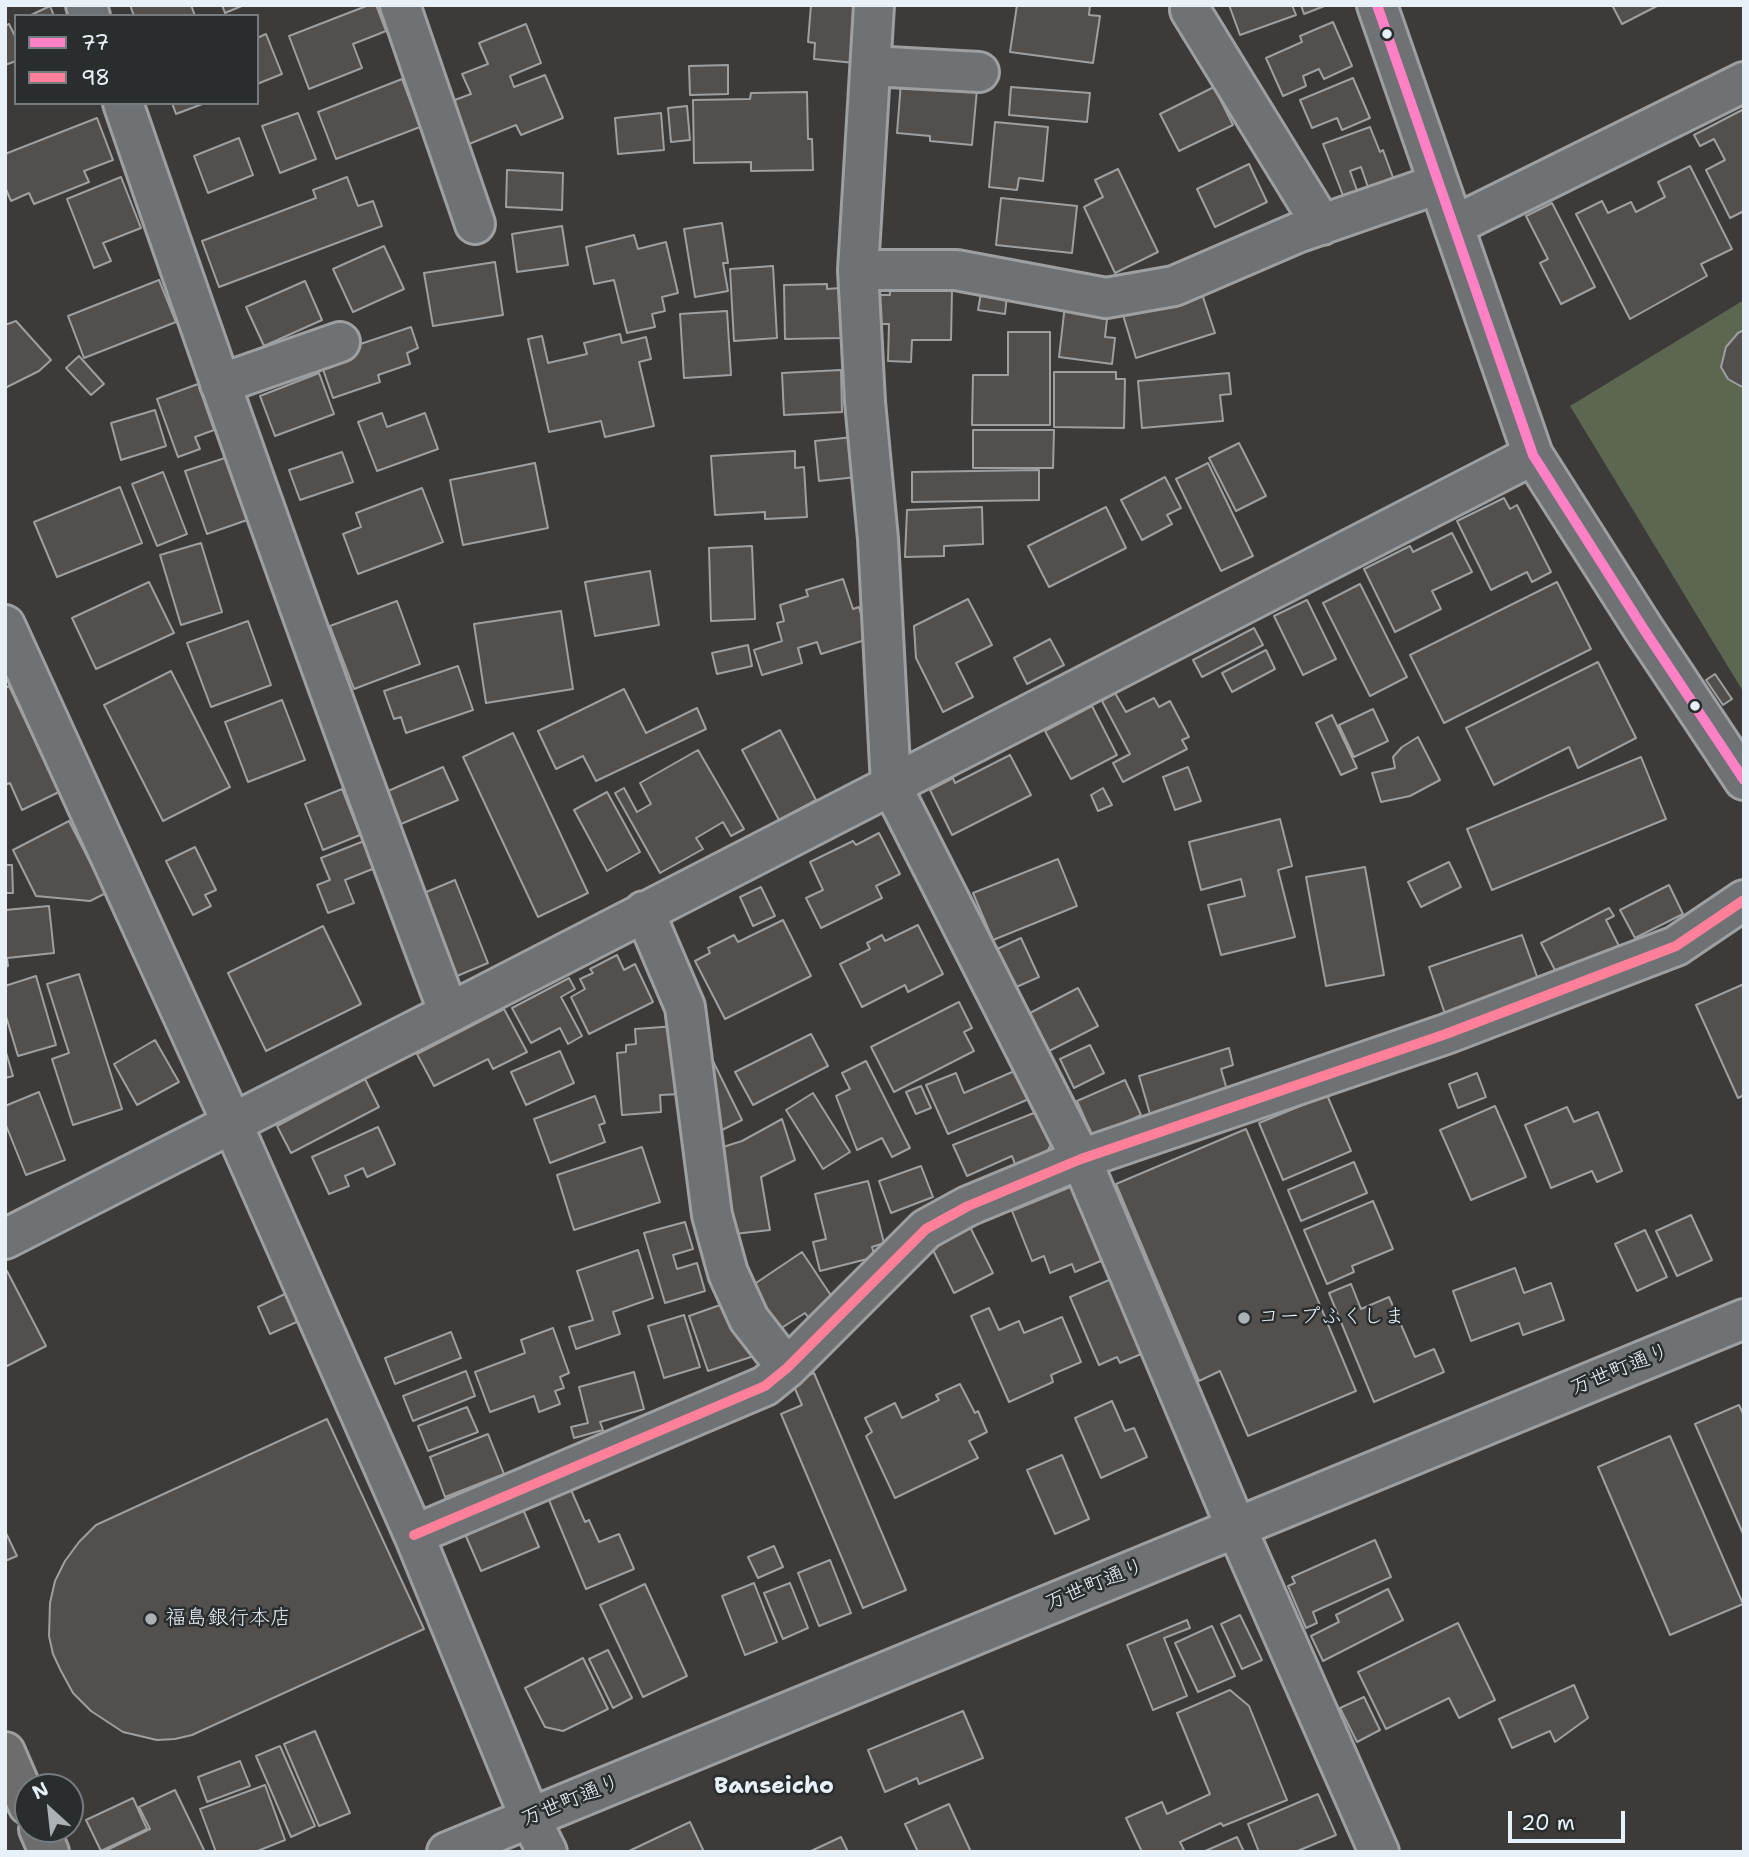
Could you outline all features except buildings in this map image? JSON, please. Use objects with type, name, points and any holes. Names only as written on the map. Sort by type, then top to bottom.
[{"type":"highway","points":[[5,1752],[14,1773]]},
{"type":"street","points":[[400,5],[475,224]]},
{"type":"street","points":[[874,5],[858,270],[865,402],[878,539],[891,785],[1080,1159],[1236,1527],[1379,1852]]},
{"type":"street","points":[[1377,5],[1438,184],[1455,225],[1532,455],[1744,780]]},
{"type":"street","points":[[1190,10],[1322,225]]},
{"type":"street","points":[[871,66],[979,72]]},
{"type":"street","points":[[1455,225],[1744,82]]},
{"type":"street","points":[[124,105],[359,777],[449,1013]]},
{"type":"street","points":[[858,270],[956,270],[1106,298],[1174,286],[1297,233],[1438,184]]},
{"type":"street","points":[[220,384],[340,342]]},
{"type":"street","points":[[5,1239],[1532,455]]},
{"type":"street","points":[[9,643],[232,1123],[414,1535],[530,1818],[547,1852]]},
{"type":"street","points":[[414,1535],[765,1386],[788,1368],[926,1229],[968,1206],[1080,1159],[1446,1034],[1676,946],[1744,900]]},
{"type":"street","points":[[644,911],[685,1007],[712,1215],[727,1273],[749,1320],[788,1368]]},
{"type":"street","name":"万世町通り","points":[[447,1852],[1744,1319]]},
{"type":"green space","points":[[1744,300],[1744,693],[1570,406]]},
{"type":"transit line","name":"77","points":[[1377,5],[1533,455],[1744,780]]},
{"type":"transit line","name":"98","points":[[414,1535],[765,1386],[787,1368],[926,1229],[968,1206],[1081,1159],[1446,1034],[1676,946],[1744,900]]},
{"type":"place","name":"コープふくしま","points":[[1244,1318]]},
{"type":"place","name":"福島銀行本店","points":[[151,1619]]},
{"type":"district","name":"Banseicho","points":[[774,1787]]}]
